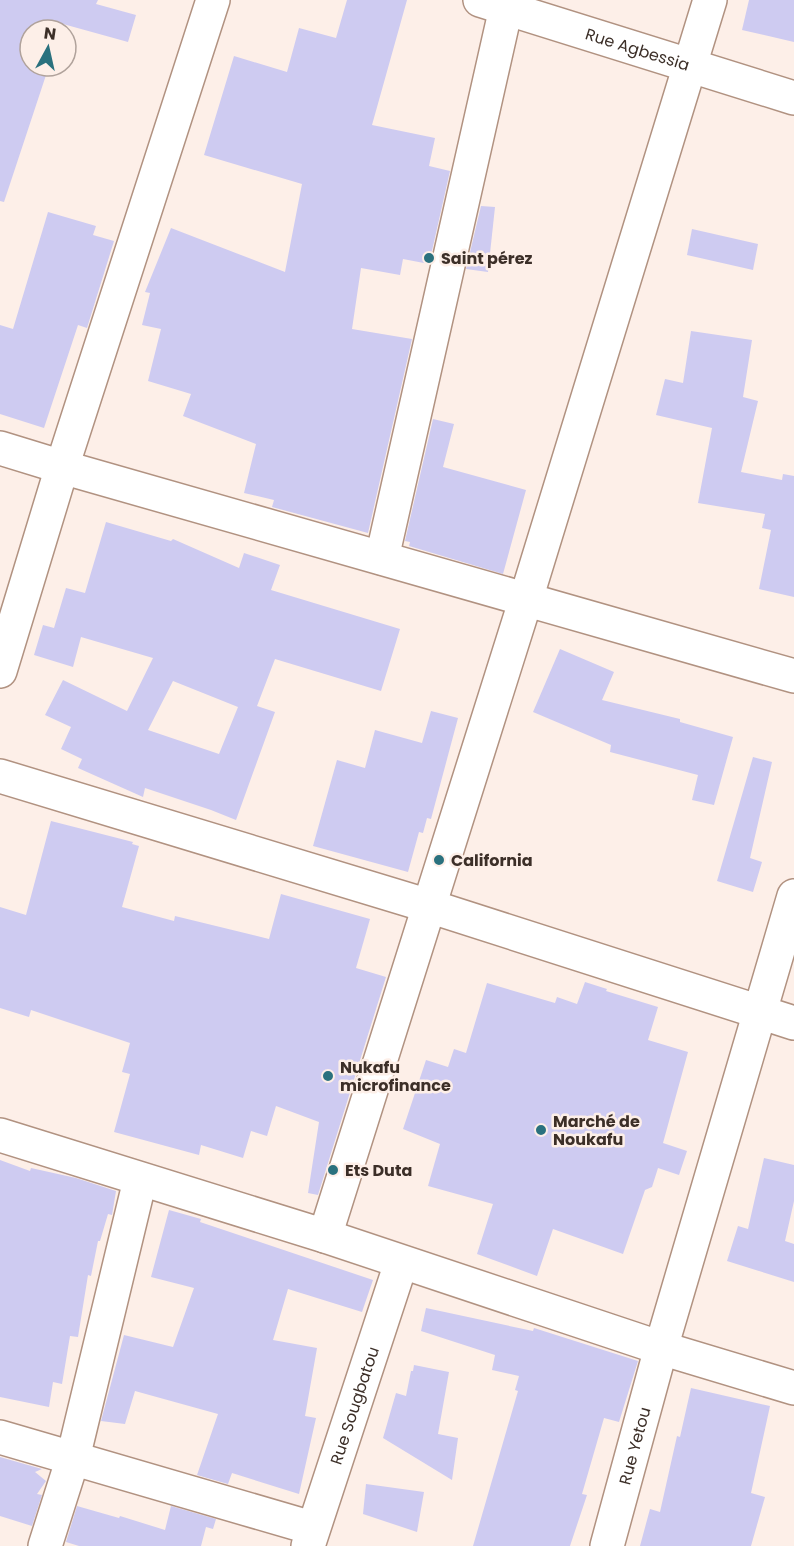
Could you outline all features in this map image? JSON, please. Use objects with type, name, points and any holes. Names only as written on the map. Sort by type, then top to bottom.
[{"type":"street","points":[[0,671],[62,467],[213,0]]},
{"type":"street","points":[[324,1236],[526,599],[710,0]]},
{"type":"street","points":[[382,558],[493,4]]},
{"type":"street","name":"Rue Agbessia","points":[[493,4],[794,98]]},
{"type":"street","points":[[0,448],[794,676]]},
{"type":"street","points":[[0,776],[429,906],[794,1023]]},
{"type":"street","name":"Rue Yetou","points":[[607,1546],[661,1348],[794,896]]},
{"type":"street","points":[[0,1135],[324,1236],[661,1348],[794,1388]]},
{"type":"street","points":[[45,1546],[73,1458],[140,1180]]},
{"type":"street","name":"Rue Sougbatou","points":[[310,1537],[401,1263]]},
{"type":"street","points":[[0,1437],[73,1458],[310,1537]]},
{"type":"building","points":[[0,0],[98,0],[96,4],[136,15],[128,42],[78,28],[78,18],[18,18],[18,78],[45,78],[4,202],[0,201]]},
{"type":"building","points":[[347,0],[407,0],[372,125],[435,138],[429,166],[450,171],[429,264],[403,259],[400,275],[361,268],[352,329],[412,339],[368,533],[272,507],[274,500],[244,493],[256,444],[183,416],[191,394],[148,381],[161,329],[142,325],[150,293],[145,292],[171,228],[285,272],[302,184],[204,155],[234,56],[287,72],[299,28],[336,38]]},
{"type":"building","points":[[749,0],[794,0],[794,42],[742,30]]},
{"type":"building","points":[[481,206],[495,207],[488,272],[466,269]]},
{"type":"building","points":[[48,212],[96,226],[93,235],[114,241],[87,328],[78,325],[44,428],[0,414],[0,325],[13,329]]},
{"type":"building","points":[[692,229],[758,244],[753,270],[687,255]]},
{"type":"building","points":[[691,331],[752,340],[743,397],[758,401],[741,472],[782,480],[783,474],[794,476],[794,597],[759,589],[771,530],[762,528],[765,514],[698,503],[712,428],[656,415],[665,379],[683,383]]},
{"type":"building","points":[[433,419],[454,424],[443,467],[526,490],[503,574],[409,546],[410,542],[405,541]]},
{"type":"building","points":[[106,522],[171,541],[173,539],[239,568],[244,553],[280,565],[271,590],[400,629],[381,691],[275,659],[257,706],[275,712],[236,820],[145,788],[143,797],[78,768],[82,759],[61,749],[71,727],[45,715],[63,680],[127,711],[153,658],[81,637],[73,667],[34,655],[43,625],[54,628],[66,588],[85,593]],"holes":[[[173,681],[238,707],[219,754],[148,730]]]},
{"type":"building","points":[[560,649],[614,672],[602,700],[680,719],[680,722],[733,737],[714,805],[692,800],[698,775],[610,752],[611,745],[533,712]]},
{"type":"building","points":[[431,711],[458,718],[431,819],[427,818],[423,833],[419,832],[408,872],[313,846],[337,760],[365,768],[375,730],[422,743]]},
{"type":"building","points":[[753,757],[772,762],[750,858],[762,862],[753,892],[717,881]]},
{"type":"building","points":[[51,821],[133,842],[132,844],[139,846],[122,907],[174,921],[175,916],[269,939],[281,894],[370,919],[356,968],[386,977],[318,1195],[308,1193],[319,1122],[276,1106],[267,1136],[251,1131],[243,1158],[201,1145],[199,1155],[114,1132],[130,1074],[122,1072],[130,1043],[31,1010],[29,1017],[0,1008],[0,907],[26,915]]},
{"type":"building","points":[[585,982],[658,1007],[648,1040],[688,1052],[663,1143],[687,1151],[679,1175],[658,1168],[652,1187],[645,1190],[623,1254],[553,1229],[537,1276],[477,1254],[493,1204],[428,1186],[440,1144],[403,1129],[426,1060],[448,1067],[454,1049],[466,1053],[487,983],[555,1003],[557,997],[577,1004]]},
{"type":"building","points":[[764,1158],[794,1165],[794,1201],[785,1241],[794,1244],[794,1282],[727,1261],[738,1226],[748,1229]]},
{"type":"building","points":[[0,1160],[30,1171],[31,1168],[76,1178],[116,1191],[112,1215],[108,1214],[100,1241],[98,1241],[91,1276],[88,1275],[78,1337],[70,1336],[62,1384],[53,1382],[49,1407],[0,1397]]},
{"type":"building","points":[[169,1210],[201,1219],[200,1222],[373,1280],[362,1312],[288,1289],[273,1340],[317,1348],[305,1416],[316,1418],[299,1494],[232,1473],[228,1484],[197,1475],[218,1414],[135,1391],[125,1424],[101,1421],[124,1335],[173,1347],[194,1288],[151,1277]]},
{"type":"building","points":[[426,1308],[533,1331],[534,1328],[638,1361],[619,1422],[604,1418],[582,1494],[587,1495],[570,1546],[473,1546],[518,1391],[515,1390],[519,1376],[492,1370],[495,1355],[421,1331]]},
{"type":"building","points":[[414,1365],[449,1372],[438,1434],[458,1438],[452,1480],[383,1438],[396,1393],[406,1396]]},
{"type":"building","points":[[691,1388],[770,1406],[751,1493],[765,1497],[751,1546],[640,1546],[650,1509],[660,1512],[677,1436],[680,1437]]},
{"type":"building","points":[[0,1457],[42,1469],[35,1472],[46,1481],[37,1494],[42,1495],[32,1526],[0,1516]]},
{"type":"building","points":[[366,1484],[424,1492],[417,1532],[363,1514]]},
{"type":"building","points":[[77,1506],[165,1530],[171,1506],[216,1519],[213,1529],[206,1527],[201,1546],[79,1546],[66,1542]]},
{"type":"place","name":"Saint pérez","points":[[429,258]]},
{"type":"place","name":"California","points":[[439,860]]},
{"type":"place","name":"Nukafu microfinance","points":[[328,1076]]},
{"type":"place","name":"Marché de Noukafu","points":[[541,1130]]},
{"type":"place","name":"Ets Duta","points":[[333,1170]]}]
